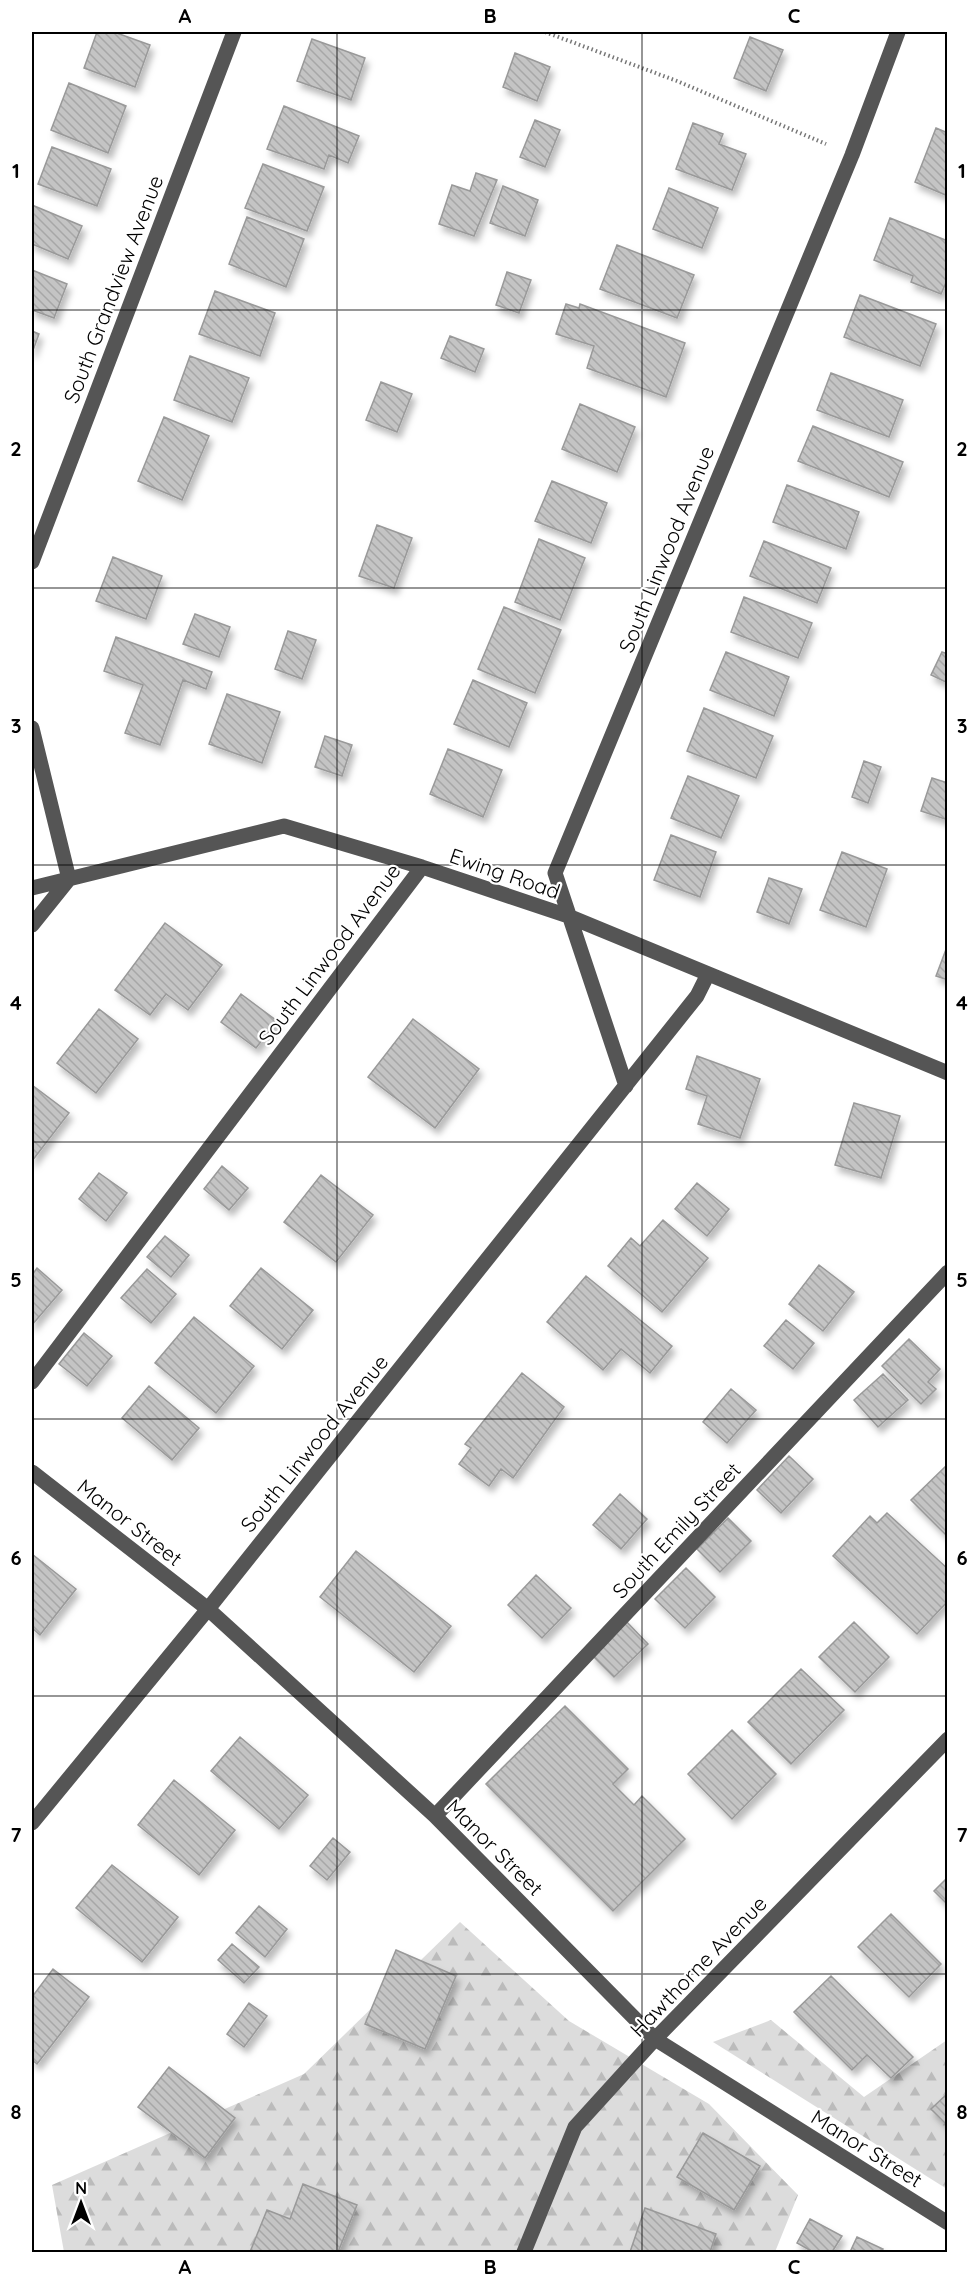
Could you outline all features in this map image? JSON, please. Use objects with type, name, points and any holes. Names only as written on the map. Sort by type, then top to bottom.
[{"type":"street","name":"South Grandview Avenue","points":[[32,562],[234,32]]},
{"type":"street","name":"South Linwood Avenue","points":[[626,1086],[555,873],[852,155],[898,32]]},
{"type":"street","points":[[32,728],[69,879],[32,925]]},
{"type":"street","name":"Ewing Road","points":[[32,888],[284,826],[422,867],[568,916],[948,1073]]},
{"type":"street","name":"South Linwood Avenue","points":[[32,1383],[422,867]]},
{"type":"street","name":"South Linwood Avenue","points":[[32,1823],[208,1609],[626,1086],[697,996],[708,974]]},
{"type":"street","name":"South Emily Street","points":[[435,1816],[948,1272]]},
{"type":"street","name":"Manor Street","points":[[32,1472],[208,1609],[435,1816],[656,2039],[948,2223]]},
{"type":"street","name":"Hawthorne Avenue","points":[[524,2253],[575,2127],[656,2039],[948,1739]]},
{"type":"path","points":[[545,32],[677,81],[852,155]]},
{"type":"green space","points":[[460,1922],[569,2021],[709,2104],[798,2195],[775,2252],[64,2252],[52,2185],[304,2074]]},
{"type":"green space","points":[[771,2020],[864,2097],[947,2040],[947,2189],[713,2042]]},
{"type":"building","points":[[97,32],[114,32],[150,45],[135,87],[84,68]]},
{"type":"building","points":[[750,37],[783,50],[766,91],[734,78]]},
{"type":"building","points":[[312,39],[365,58],[351,100],[297,81]]},
{"type":"building","points":[[515,53],[550,67],[537,101],[503,87]]},
{"type":"building","points":[[69,83],[126,106],[108,153],[51,130]]},
{"type":"building","points":[[284,106],[359,136],[348,163],[329,155],[324,169],[267,149]]},
{"type":"building","points":[[535,120],[560,130],[545,167],[520,157]]},
{"type":"building","points":[[693,123],[723,134],[719,144],[746,154],[732,190],[676,169]]},
{"type":"building","points":[[936,128],[948,133],[948,196],[915,182]]},
{"type":"building","points":[[52,147],[111,169],[97,206],[38,184]]},
{"type":"building","points":[[263,164],[324,187],[307,231],[245,208]]},
{"type":"building","points":[[476,173],[497,180],[474,236],[439,224],[452,185],[470,191]]},
{"type":"building","points":[[503,186],[538,200],[525,236],[490,223]]},
{"type":"building","points":[[669,188],[718,208],[702,248],[653,229]]},
{"type":"building","points":[[32,205],[82,226],[68,259],[32,244]]},
{"type":"building","points":[[247,217],[304,239],[286,287],[229,264]]},
{"type":"building","points":[[890,218],[948,241],[948,278],[941,294],[911,282],[913,276],[874,260]]},
{"type":"building","points":[[617,245],[694,275],[677,318],[600,289]]},
{"type":"building","points":[[32,270],[67,284],[54,318],[32,310]]},
{"type":"building","points":[[507,272],[531,280],[519,313],[496,305]]},
{"type":"building","points":[[215,291],[275,313],[260,356],[199,334]]},
{"type":"building","points":[[860,295],[936,324],[920,366],[844,337]]},
{"type":"building","points":[[566,304],[579,308],[580,304],[685,343],[666,397],[587,368],[594,346],[556,334]]},
{"type":"building","points":[[32,331],[39,334],[32,353]]},
{"type":"building","points":[[450,336],[484,349],[475,372],[441,358]]},
{"type":"building","points":[[190,356],[249,378],[232,422],[174,400]]},
{"type":"building","points":[[831,373],[903,400],[889,437],[817,410]]},
{"type":"building","points":[[381,382],[412,394],[397,432],[366,420]]},
{"type":"building","points":[[580,404],[635,427],[617,472],[562,449]]},
{"type":"building","points":[[164,417],[209,436],[182,500],[138,481]]},
{"type":"building","points":[[813,426],[903,462],[889,497],[798,461]]},
{"type":"building","points":[[552,481],[607,503],[591,543],[535,521]]},
{"type":"building","points":[[787,485],[859,512],[846,549],[773,522]]},
{"type":"building","points":[[377,525],[412,538],[394,588],[359,576]]},
{"type":"building","points":[[539,539],[585,558],[560,620],[515,602]]},
{"type":"building","points":[[764,541],[831,568],[817,603],[750,576]]},
{"type":"building","points":[[113,557],[162,576],[146,619],[96,601]]},
{"type":"building","points":[[744,597],[812,623],[798,658],[731,632]]},
{"type":"building","points":[[504,607],[561,630],[535,693],[478,669]]},
{"type":"building","points":[[195,614],[230,627],[219,657],[183,644]]},
{"type":"building","points":[[288,631],[316,640],[302,679],[275,669]]},
{"type":"building","points":[[116,637],[212,672],[206,689],[183,680],[160,745],[125,733],[143,685],[104,671]]},
{"type":"building","points":[[726,652],[789,677],[774,716],[710,690]]},
{"type":"building","points":[[942,652],[948,654],[948,683],[931,675]]},
{"type":"building","points":[[473,680],[527,703],[509,747],[454,724]]},
{"type":"building","points":[[227,694],[280,712],[262,763],[209,744]]},
{"type":"building","points":[[704,708],[773,736],[756,778],[687,751]]},
{"type":"building","points":[[325,736],[352,745],[342,776],[315,767]]},
{"type":"building","points":[[448,749],[502,770],[483,817],[430,794]]},
{"type":"building","points":[[864,761],[881,767],[868,803],[852,797]]},
{"type":"building","points":[[688,776],[739,796],[721,838],[671,818]]},
{"type":"building","points":[[932,778],[948,783],[948,820],[921,811]]},
{"type":"building","points":[[671,835],[716,852],[700,897],[654,880]]},
{"type":"building","points":[[842,852],[887,869],[866,927],[820,910]]},
{"type":"building","points":[[769,878],[802,889],[789,924],[757,912]]},
{"type":"building","points":[[165,923],[222,965],[188,1010],[166,994],[150,1015],[115,990]]},
{"type":"building","points":[[948,944],[948,980],[936,976]]},
{"type":"building","points":[[241,994],[277,1021],[256,1048],[221,1022]]},
{"type":"building","points":[[99,1009],[138,1039],[96,1093],[57,1063]]},
{"type":"building","points":[[413,1019],[479,1069],[435,1128],[368,1077]]},
{"type":"building","points":[[697,1056],[760,1079],[740,1138],[698,1124],[707,1096],[686,1089]]},
{"type":"building","points":[[32,1085],[69,1113],[32,1161]]},
{"type":"building","points":[[854,1103],[900,1116],[881,1178],[835,1165]]},
{"type":"building","points":[[222,1166],[248,1188],[229,1210],[204,1189]]},
{"type":"building","points":[[99,1173],[127,1193],[106,1221],[79,1199]]},
{"type":"building","points":[[321,1175],[373,1215],[336,1262],[284,1222]]},
{"type":"building","points":[[697,1183],[729,1209],[707,1236],[675,1209]]},
{"type":"building","points":[[663,1220],[708,1258],[662,1312],[608,1266],[631,1238],[640,1246]]},
{"type":"building","points":[[165,1236],[189,1255],[171,1277],[147,1257]]},
{"type":"building","points":[[819,1265],[854,1292],[823,1331],[789,1304]]},
{"type":"building","points":[[37,1268],[62,1290],[32,1325],[32,1275]]},
{"type":"building","points":[[261,1268],[313,1310],[282,1349],[230,1306]]},
{"type":"building","points":[[147,1269],[176,1294],[151,1323],[121,1298]]},
{"type":"building","points":[[586,1276],[672,1346],[650,1373],[621,1349],[603,1370],[547,1322]]},
{"type":"building","points":[[194,1317],[254,1366],[216,1413],[155,1363]]},
{"type":"building","points":[[786,1320],[814,1343],[793,1369],[764,1346]]},
{"type":"building","points":[[84,1333],[112,1356],[87,1386],[59,1364]]},
{"type":"building","points":[[909,1339],[940,1369],[928,1382],[936,1389],[921,1404],[882,1366]]},
{"type":"building","points":[[522,1373],[564,1407],[513,1478],[501,1469],[489,1486],[459,1464],[471,1448],[465,1444]]},
{"type":"building","points":[[883,1374],[908,1400],[878,1427],[854,1400]]},
{"type":"building","points":[[149,1386],[199,1428],[172,1460],[122,1418]]},
{"type":"building","points":[[731,1389],[756,1410],[727,1443],[703,1422]]},
{"type":"building","points":[[789,1456],[813,1479],[781,1513],[757,1490]]},
{"type":"building","points":[[948,1464],[948,1537],[911,1500]]},
{"type":"building","points":[[620,1494],[647,1519],[621,1549],[593,1525]]},
{"type":"building","points":[[887,1513],[948,1569],[948,1601],[917,1634],[833,1556],[870,1516],[877,1523]]},
{"type":"building","points":[[728,1518],[751,1541],[720,1572],[697,1549]]},
{"type":"building","points":[[356,1551],[451,1626],[414,1672],[320,1597]]},
{"type":"building","points":[[32,1554],[76,1589],[40,1635],[32,1628]]},
{"type":"building","points":[[686,1568],[715,1597],[685,1628],[655,1599]]},
{"type":"building","points":[[536,1575],[571,1608],[542,1638],[508,1605]]},
{"type":"building","points":[[625,1620],[648,1644],[614,1677],[591,1654]]},
{"type":"building","points":[[854,1622],[889,1657],[855,1692],[819,1657]]},
{"type":"building","points":[[801,1669],[844,1710],[791,1764],[748,1722]]},
{"type":"building","points":[[565,1706],[628,1769],[613,1784],[634,1805],[642,1796],[685,1839],[613,1911],[486,1784]]},
{"type":"building","points":[[732,1730],[776,1774],[732,1819],[688,1774]]},
{"type":"building","points":[[240,1737],[308,1795],[279,1829],[211,1771]]},
{"type":"building","points":[[174,1780],[235,1830],[199,1875],[138,1825]]},
{"type":"building","points":[[333,1838],[350,1852],[327,1880],[310,1866]]},
{"type":"building","points":[[112,1865],[178,1917],[142,1962],[76,1908]]},
{"type":"building","points":[[948,1877],[948,1905],[934,1891]]},
{"type":"building","points":[[259,1906],[287,1929],[265,1957],[236,1933]]},
{"type":"building","points":[[891,1914],[941,1964],[909,1997],[858,1947]]},
{"type":"building","points":[[232,1944],[259,1967],[244,1983],[218,1960]]},
{"type":"building","points":[[396,1950],[456,1976],[425,2049],[365,2024]]},
{"type":"building","points":[[53,1969],[89,1997],[37,2064],[32,2060],[32,1997]]},
{"type":"building","points":[[831,1976],[913,2057],[891,2078],[867,2055],[852,2070],[794,2012]]},
{"type":"building","points":[[249,2003],[267,2016],[244,2047],[227,2034]]},
{"type":"building","points":[[169,2067],[235,2118],[205,2158],[138,2107]]},
{"type":"building","points":[[948,2093],[948,2126],[931,2109]]},
{"type":"building","points":[[703,2133],[760,2166],[734,2210],[677,2177]]},
{"type":"building","points":[[303,2184],[357,2205],[338,2252],[250,2252],[267,2210],[290,2219]]},
{"type":"building","points":[[645,2208],[716,2234],[710,2252],[630,2252]]},
{"type":"building","points":[[810,2219],[842,2236],[832,2252],[813,2252],[797,2243]]},
{"type":"building","points":[[857,2237],[883,2249],[881,2252],[850,2252]]}]
